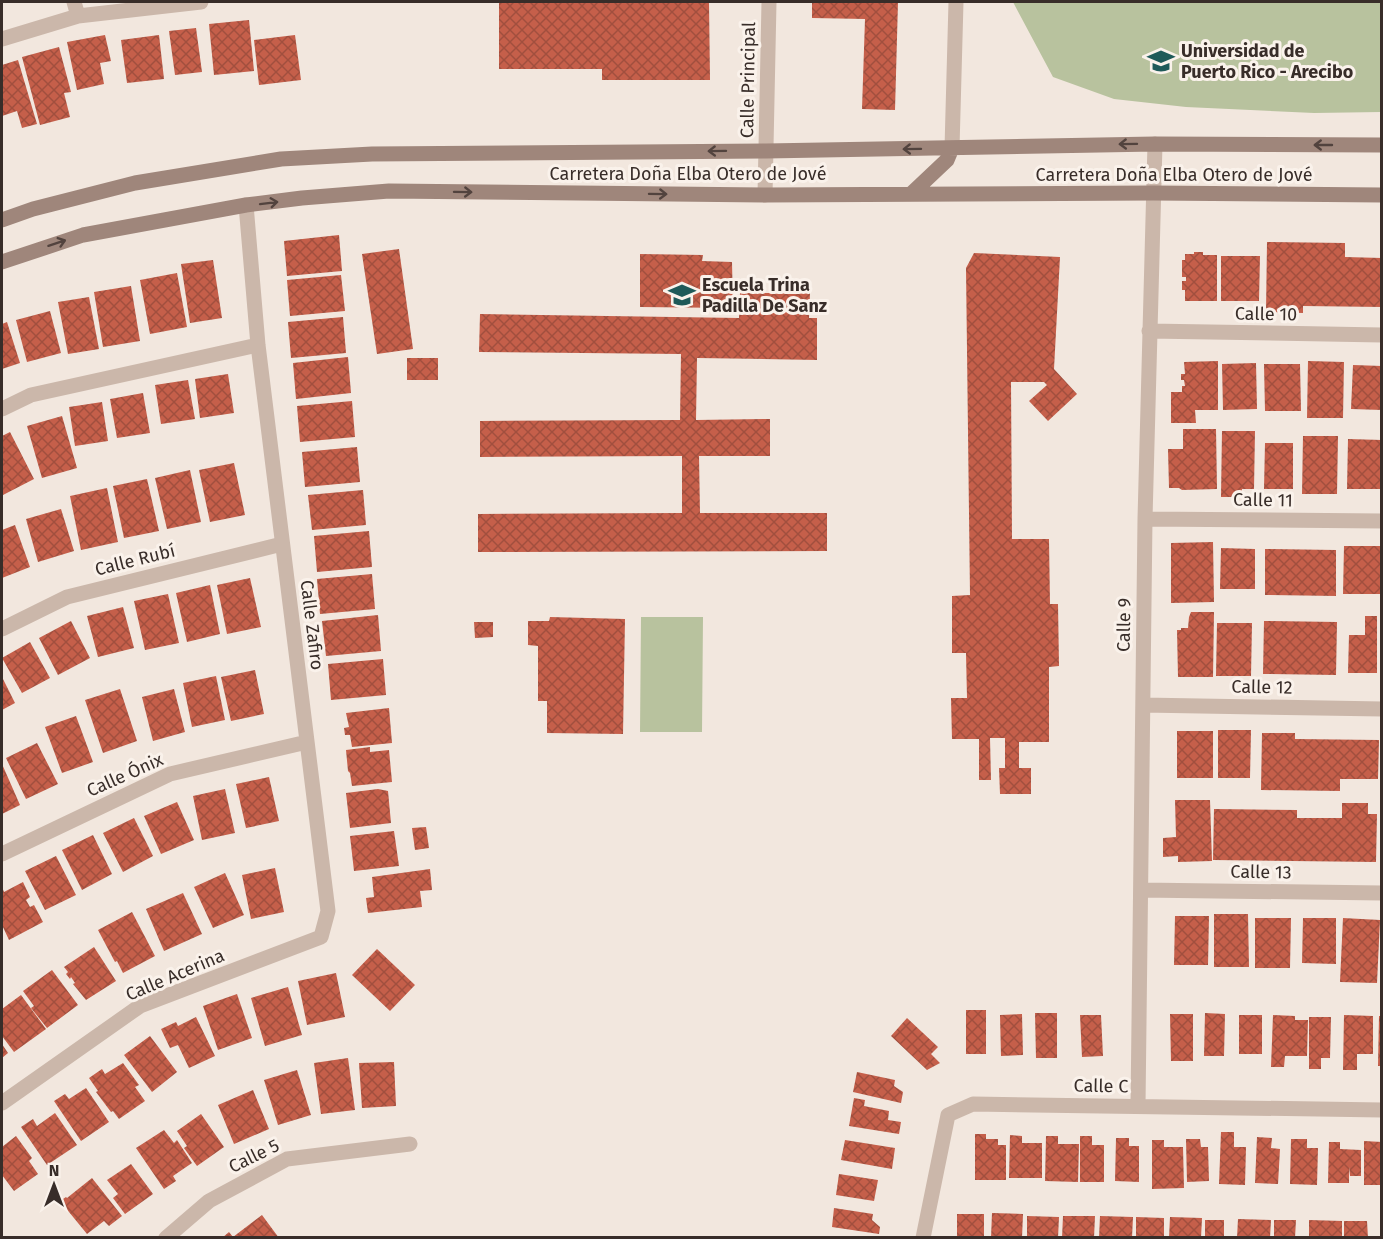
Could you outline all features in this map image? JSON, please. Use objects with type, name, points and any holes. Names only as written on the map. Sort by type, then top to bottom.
[{"type":"street","points":[[2,39],[76,9],[201,2]]},
{"type":"street","name":"Calle Principal","points":[[765,195],[769,2]]},
{"type":"street","points":[[911,195],[946,160],[952,148],[956,2]]},
{"type":"street","name":"Carretera Doña Elba Otero de Jové","points":[[2,220],[33,209],[135,183],[281,159],[372,154],[766,151],[1155,144],[1382,145]]},
{"type":"street","name":"Calle 9","points":[[1138,1106],[1145,519],[1155,144]]},
{"type":"street","name":"Carretera Doña Elba Otero de Jové","points":[[2,262],[83,235],[246,206],[302,198],[389,191],[765,195],[1153,193],[1382,195]]},
{"type":"street","name":"Calle Zafiro","points":[[246,206],[258,345],[328,911]]},
{"type":"street","name":"Calle 10","points":[[1149,331],[1382,335]]},
{"type":"street","points":[[2,409],[32,395],[258,345]]},
{"type":"street","name":"Calle 11","points":[[1145,519],[1382,521]]},
{"type":"street","name":"Calle Rubí","points":[[2,628],[67,597],[282,544]]},
{"type":"street","name":"Calle 12","points":[[1143,705],[1382,709]]},
{"type":"street","name":"Calle Ónix","points":[[2,854],[170,774],[307,742]]},
{"type":"street","name":"Calle 13","points":[[1141,890],[1382,893]]},
{"type":"street","name":"Calle Acerina","points":[[2,1104],[140,1006],[321,937],[328,911]]},
{"type":"street","name":"Calle C","points":[[923,1238],[948,1115],[973,1104],[1382,1110]]},
{"type":"street","name":"Calle 5","points":[[166,1238],[209,1202],[287,1159],[410,1144]]},
{"type":"green space","name":"Universidad de Puerto Rico - Arecibo","points":[[1013,2],[1381,2],[1381,112],[1314,113],[1186,107],[1114,99],[1053,77]]},
{"type":"green space","points":[[641,617],[703,617],[702,732],[640,732]]},
{"type":"building","points":[[499,2],[709,2],[710,80],[602,80],[602,69],[499,69]]},
{"type":"building","points":[[812,2],[898,2],[895,110],[862,109],[865,19],[812,18]]},
{"type":"building","points":[[249,20],[254,71],[214,75],[209,24]]},
{"type":"building","points":[[196,28],[202,72],[175,75],[169,31]]},
{"type":"building","points":[[105,35],[111,61],[100,63],[104,84],[77,90],[67,42]]},
{"type":"building","points":[[159,35],[164,79],[127,83],[121,40]]},
{"type":"building","points":[[295,35],[301,80],[259,85],[254,40]]},
{"type":"building","points":[[59,47],[71,92],[64,93],[70,117],[40,125],[22,57]]},
{"type":"building","points":[[18,60],[37,124],[22,128],[17,111],[2,116],[2,65]]},
{"type":"building","points":[[339,235],[342,271],[287,276],[284,241]]},
{"type":"building","points":[[1267,242],[1345,243],[1345,257],[1382,258],[1382,307],[1303,306],[1303,313],[1266,312]]},
{"type":"building","points":[[399,249],[413,349],[377,354],[362,254]]},
{"type":"building","points":[[1194,252],[1203,252],[1203,255],[1217,255],[1217,301],[1185,301],[1182,281],[1186,281],[1186,277],[1182,277],[1182,260],[1185,260],[1185,254],[1194,254]]},
{"type":"building","points":[[974,253],[1060,257],[1054,369],[1077,394],[1048,421],[1029,401],[1047,385],[1044,382],[1011,382],[1012,539],[1049,539],[1050,604],[1058,604],[1059,666],[1049,667],[1049,742],[1019,742],[1019,768],[1031,768],[1031,794],[1000,794],[999,768],[1005,768],[1005,738],[990,738],[991,780],[979,780],[979,739],[952,739],[951,698],[967,698],[966,653],[952,653],[952,596],[970,595],[966,268]]},
{"type":"building","points":[[640,254],[703,255],[702,261],[732,262],[733,308],[640,307]]},
{"type":"building","points":[[1221,256],[1260,256],[1259,301],[1221,301]]},
{"type":"building","points":[[213,260],[222,318],[190,323],[181,264]]},
{"type":"building","points":[[177,273],[187,327],[150,334],[140,280]]},
{"type":"building","points":[[341,275],[345,311],[290,316],[287,280]]},
{"type":"building","points":[[131,286],[140,341],[103,347],[94,292]]},
{"type":"building","points":[[740,293],[810,293],[809,318],[817,318],[817,360],[697,358],[696,420],[770,419],[770,456],[699,456],[700,513],[827,513],[827,551],[478,552],[478,514],[682,513],[682,456],[480,457],[480,421],[680,420],[681,354],[479,352],[480,314],[739,318]]},
{"type":"building","points":[[89,297],[99,349],[68,354],[58,302]]},
{"type":"building","points":[[50,311],[61,353],[27,362],[16,320]]},
{"type":"building","points":[[343,317],[346,353],[291,358],[288,322]]},
{"type":"building","points":[[7,322],[20,363],[2,369],[2,324]]},
{"type":"building","points":[[348,357],[351,393],[296,399],[293,363]]},
{"type":"building","points":[[407,358],[438,358],[438,380],[407,380]]},
{"type":"building","points":[[1218,361],[1218,410],[1195,410],[1196,423],[1171,423],[1171,392],[1182,392],[1182,386],[1185,386],[1184,380],[1181,380],[1181,374],[1185,374],[1184,362]]},
{"type":"building","points":[[1308,361],[1344,362],[1343,418],[1307,418]]},
{"type":"building","points":[[1256,363],[1257,409],[1223,410],[1222,364]]},
{"type":"building","points":[[1264,364],[1300,364],[1301,411],[1265,411]]},
{"type":"building","points":[[1353,365],[1382,366],[1382,410],[1351,409]]},
{"type":"building","points":[[228,374],[234,413],[200,418],[195,379]]},
{"type":"building","points":[[188,380],[195,419],[161,424],[155,385]]},
{"type":"building","points":[[143,393],[150,433],[117,438],[110,399]]},
{"type":"building","points":[[352,401],[355,437],[300,442],[297,406]]},
{"type":"building","points":[[102,402],[108,441],[75,446],[69,407]]},
{"type":"building","points":[[62,416],[77,468],[42,478],[27,426]]},
{"type":"building","points":[[1183,429],[1216,429],[1217,489],[1169,488],[1168,449],[1183,449]]},
{"type":"building","points":[[1222,431],[1255,431],[1254,489],[1242,489],[1242,497],[1221,497]]},
{"type":"building","points":[[10,432],[34,479],[3,495],[2,436]]},
{"type":"building","points":[[1303,436],[1338,436],[1337,494],[1302,494]]},
{"type":"building","points":[[1348,439],[1382,440],[1382,489],[1347,489]]},
{"type":"building","points":[[1265,443],[1293,443],[1293,489],[1264,489]]},
{"type":"building","points":[[357,447],[360,482],[305,487],[302,452]]},
{"type":"building","points":[[234,463],[245,515],[210,522],[199,470]]},
{"type":"building","points":[[190,470],[201,522],[167,529],[155,478]]},
{"type":"building","points":[[147,479],[159,531],[124,538],[113,486]]},
{"type":"building","points":[[107,488],[118,542],[81,550],[70,496]]},
{"type":"building","points":[[363,490],[366,525],[312,530],[308,495]]},
{"type":"building","points":[[61,509],[74,551],[38,562],[26,519]]},
{"type":"building","points":[[15,525],[30,567],[2,578],[2,530]]},
{"type":"building","points":[[369,531],[372,567],[317,572],[314,536]]},
{"type":"building","points":[[1213,542],[1214,602],[1171,603],[1171,543]]},
{"type":"building","points":[[1344,546],[1382,546],[1382,594],[1343,594]]},
{"type":"building","points":[[1221,548],[1255,549],[1255,589],[1220,589]]},
{"type":"building","points":[[1265,549],[1336,550],[1336,596],[1265,595]]},
{"type":"building","points":[[372,574],[375,609],[320,614],[317,579]]},
{"type":"building","points":[[250,578],[261,627],[227,634],[217,585]]},
{"type":"building","points":[[210,585],[220,634],[187,642],[176,593]]},
{"type":"building","points":[[168,594],[179,643],[145,650],[134,601]]},
{"type":"building","points":[[123,607],[134,648],[98,657],[87,616]]},
{"type":"building","points":[[1191,612],[1214,612],[1213,677],[1178,677],[1177,630],[1188,628]]},
{"type":"building","points":[[378,615],[381,651],[326,656],[322,621]]},
{"type":"building","points":[[1365,616],[1377,616],[1377,673],[1348,673],[1349,635],[1365,635]]},
{"type":"building","points":[[550,617],[625,619],[623,734],[547,733],[547,701],[538,701],[538,646],[528,645],[528,621],[549,621]]},
{"type":"building","points":[[71,621],[90,658],[58,675],[39,638]]},
{"type":"building","points":[[1264,621],[1337,622],[1336,675],[1263,674]]},
{"type":"building","points":[[474,622],[493,622],[493,637],[475,638]]},
{"type":"building","points":[[1217,623],[1252,623],[1251,676],[1216,676]]},
{"type":"building","points":[[30,642],[50,678],[22,693],[2,658]]},
{"type":"building","points":[[383,659],[386,695],[331,700],[328,664]]},
{"type":"building","points":[[255,670],[264,714],[231,721],[221,677]]},
{"type":"building","points":[[216,676],[225,720],[192,727],[183,683]]},
{"type":"building","points":[[2,677],[15,703],[2,710]]},
{"type":"building","points":[[120,689],[137,741],[103,753],[85,700]]},
{"type":"building","points":[[174,689],[185,732],[153,741],[142,697]]},
{"type":"building","points":[[389,708],[392,743],[352,747],[350,735],[345,735],[344,728],[349,727],[346,713]]},
{"type":"building","points":[[76,716],[93,762],[62,773],[45,727]]},
{"type":"building","points":[[1218,730],[1251,730],[1250,778],[1218,778]]},
{"type":"building","points":[[1177,731],[1213,731],[1213,778],[1177,778]]},
{"type":"building","points":[[1262,733],[1295,733],[1295,739],[1379,740],[1378,779],[1340,779],[1340,791],[1261,790]]},
{"type":"building","points":[[37,743],[58,784],[26,799],[6,758]]},
{"type":"building","points":[[370,747],[370,752],[389,750],[392,782],[352,786],[346,750]]},
{"type":"building","points":[[2,764],[20,805],[2,814]]},
{"type":"building","points":[[269,777],[279,821],[246,828],[236,784]]},
{"type":"building","points":[[225,789],[235,833],[202,840],[193,796]]},
{"type":"building","points":[[378,789],[388,791],[391,823],[350,828],[346,793]]},
{"type":"building","points":[[1175,800],[1210,800],[1212,861],[1178,862],[1178,856],[1163,857],[1163,838],[1176,837]]},
{"type":"building","points":[[177,802],[194,840],[161,854],[144,816]]},
{"type":"building","points":[[1342,803],[1368,803],[1368,814],[1377,814],[1376,862],[1213,860],[1214,809],[1297,810],[1297,818],[1342,818]]},
{"type":"building","points":[[134,818],[153,856],[123,872],[103,833]]},
{"type":"building","points":[[426,827],[429,848],[415,850],[412,828]]},
{"type":"building","points":[[394,831],[399,866],[354,871],[350,836]]},
{"type":"building","points":[[93,835],[112,874],[82,890],[62,850]]},
{"type":"building","points":[[56,856],[76,895],[45,910],[25,871]]},
{"type":"building","points":[[275,868],[284,912],[251,919],[242,875]]},
{"type":"building","points":[[430,869],[432,890],[420,891],[422,907],[368,913],[366,898],[374,897],[372,877]]},
{"type":"building","points":[[225,873],[244,915],[213,928],[194,887]]},
{"type":"building","points":[[23,882],[30,897],[26,900],[30,907],[34,905],[43,922],[9,940],[2,925],[2,887],[4,892]]},
{"type":"building","points":[[183,893],[202,934],[164,951],[146,909]]},
{"type":"building","points":[[132,912],[155,956],[123,973],[98,930]]},
{"type":"building","points":[[1214,914],[1248,914],[1249,967],[1214,967]]},
{"type":"building","points":[[1175,916],[1209,916],[1208,965],[1174,965]]},
{"type":"building","points":[[1255,918],[1291,918],[1290,968],[1255,968]]},
{"type":"building","points":[[1303,918],[1336,918],[1336,964],[1302,963]]},
{"type":"building","points":[[1343,918],[1380,920],[1377,983],[1340,982]]},
{"type":"building","points":[[94,947],[116,981],[86,1000],[73,984],[75,983],[71,977],[70,979],[66,974],[68,972],[64,967]]},
{"type":"building","points":[[377,949],[415,985],[390,1011],[352,975]]},
{"type":"building","points":[[52,970],[78,1005],[47,1028],[31,1008],[34,1006],[23,991]]},
{"type":"building","points":[[336,973],[345,1017],[307,1025],[298,981]]},
{"type":"building","points":[[288,987],[302,1035],[265,1046],[251,998]]},
{"type":"building","points":[[237,994],[252,1038],[218,1050],[203,1006]]},
{"type":"building","points":[[21,995],[46,1029],[14,1052],[2,1036],[2,1009]]},
{"type":"building","points":[[966,1010],[986,1010],[986,1054],[966,1054]]},
{"type":"building","points":[[1035,1013],[1057,1013],[1057,1058],[1036,1058]]},
{"type":"building","points":[[1205,1013],[1225,1014],[1224,1056],[1204,1056]]},
{"type":"building","points":[[1022,1014],[1023,1055],[1001,1056],[1000,1015]]},
{"type":"building","points":[[1170,1014],[1193,1014],[1193,1061],[1171,1061]]},
{"type":"building","points":[[1080,1015],[1101,1015],[1103,1056],[1082,1057]]},
{"type":"building","points":[[1239,1015],[1262,1015],[1262,1054],[1239,1054]]},
{"type":"building","points":[[1273,1015],[1295,1016],[1295,1020],[1308,1020],[1307,1056],[1285,1056],[1284,1067],[1271,1067]]},
{"type":"building","points":[[1344,1015],[1373,1016],[1373,1054],[1357,1054],[1357,1070],[1343,1070]]},
{"type":"building","points":[[1379,1016],[1382,1016],[1382,1066],[1378,1066]]},
{"type":"building","points":[[196,1017],[215,1056],[189,1068],[178,1045],[170,1048],[161,1029],[176,1022],[178,1026]]},
{"type":"building","points":[[1309,1017],[1331,1017],[1330,1058],[1321,1058],[1321,1069],[1309,1069]]},
{"type":"building","points":[[907,1018],[938,1047],[931,1054],[940,1063],[927,1070],[891,1036]]},
{"type":"building","points":[[150,1036],[177,1072],[152,1092],[124,1055]]},
{"type":"building","points":[[2,1044],[8,1053],[2,1058]]},
{"type":"building","points":[[348,1058],[355,1110],[321,1114],[314,1063]]},
{"type":"building","points":[[394,1062],[396,1106],[362,1108],[359,1063]]},
{"type":"building","points":[[123,1063],[139,1085],[135,1087],[145,1101],[119,1119],[96,1092],[98,1091],[89,1078],[102,1069],[105,1074]]},
{"type":"building","points":[[297,1070],[311,1115],[278,1125],[264,1080]]},
{"type":"building","points":[[857,1072],[895,1080],[894,1086],[903,1092],[901,1103],[853,1092]]},
{"type":"building","points":[[86,1088],[109,1122],[81,1141],[54,1101],[65,1094],[69,1099]]},
{"type":"building","points":[[253,1090],[269,1129],[234,1144],[218,1105]]},
{"type":"building","points":[[854,1098],[865,1100],[864,1106],[889,1111],[888,1120],[901,1122],[899,1134],[849,1126]]},
{"type":"building","points":[[55,1113],[77,1145],[47,1165],[21,1127],[33,1119],[37,1126]]},
{"type":"building","points":[[201,1114],[224,1147],[197,1166],[184,1148],[187,1146],[177,1131]]},
{"type":"building","points":[[164,1130],[174,1143],[177,1140],[192,1163],[173,1176],[176,1181],[164,1189],[136,1148]]},
{"type":"building","points":[[1221,1132],[1234,1132],[1234,1147],[1246,1147],[1245,1185],[1219,1184]]},
{"type":"building","points":[[975,1134],[986,1134],[986,1139],[998,1139],[998,1145],[1006,1145],[1006,1180],[975,1180]]},
{"type":"building","points":[[1010,1135],[1022,1136],[1022,1143],[1042,1143],[1042,1178],[1009,1178]]},
{"type":"building","points":[[16,1136],[32,1158],[29,1161],[38,1174],[14,1191],[2,1175],[2,1147]]},
{"type":"building","points":[[1046,1136],[1058,1136],[1058,1144],[1079,1144],[1078,1182],[1045,1181]]},
{"type":"building","points":[[1080,1136],[1092,1136],[1092,1145],[1104,1145],[1104,1182],[1080,1182]]},
{"type":"building","points":[[1257,1137],[1272,1138],[1271,1148],[1280,1149],[1278,1184],[1255,1183]]},
{"type":"building","points":[[1116,1138],[1129,1138],[1129,1146],[1139,1146],[1139,1182],[1115,1181]]},
{"type":"building","points":[[1186,1139],[1200,1139],[1201,1147],[1208,1147],[1209,1181],[1187,1182]]},
{"type":"building","points":[[1291,1139],[1307,1139],[1307,1148],[1318,1148],[1317,1185],[1290,1184]]},
{"type":"building","points":[[845,1140],[895,1148],[892,1169],[841,1160]]},
{"type":"building","points":[[1152,1140],[1164,1140],[1164,1147],[1183,1147],[1184,1188],[1152,1189]]},
{"type":"building","points":[[1364,1141],[1382,1142],[1382,1185],[1364,1185]]},
{"type":"building","points":[[1329,1142],[1340,1142],[1340,1149],[1361,1150],[1361,1176],[1350,1176],[1349,1167],[1349,1183],[1328,1183]]},
{"type":"building","points":[[131,1164],[153,1194],[125,1214],[113,1198],[118,1194],[107,1180]]},
{"type":"building","points":[[839,1174],[878,1180],[874,1201],[836,1195]]},
{"type":"building","points":[[92,1178],[122,1216],[109,1226],[104,1221],[87,1234],[60,1201]]},
{"type":"building","points":[[834,1208],[873,1214],[872,1220],[880,1227],[879,1234],[832,1227]]},
{"type":"building","points":[[992,1213],[1023,1214],[1022,1238],[991,1238]]},
{"type":"building","points":[[957,1214],[984,1214],[984,1238],[957,1238]]},
{"type":"building","points":[[262,1215],[279,1238],[222,1238],[229,1232],[233,1237]]},
{"type":"building","points":[[1027,1216],[1059,1217],[1058,1238],[1027,1238]]},
{"type":"building","points":[[1063,1216],[1095,1216],[1094,1238],[1062,1238]]},
{"type":"building","points":[[1100,1216],[1133,1217],[1132,1238],[1099,1238]]},
{"type":"building","points":[[1136,1217],[1164,1218],[1164,1238],[1136,1238]]},
{"type":"building","points":[[1170,1217],[1202,1218],[1201,1238],[1169,1238]]},
{"type":"building","points":[[1238,1219],[1271,1220],[1270,1238],[1237,1238]]},
{"type":"building","points":[[1205,1220],[1224,1220],[1224,1238],[1205,1238]]},
{"type":"building","points":[[1274,1220],[1296,1220],[1295,1238],[1274,1238]]},
{"type":"building","points":[[1309,1220],[1342,1221],[1342,1238],[1309,1238]]},
{"type":"building","points":[[1344,1221],[1367,1221],[1368,1238],[1344,1238]]},
{"type":"place","name":"Universidad de Puerto Rico - Arecibo","points":[[1161,61]]},
{"type":"place","name":"Escuela Trina Padilla De Sanz","points":[[682,295]]}]
